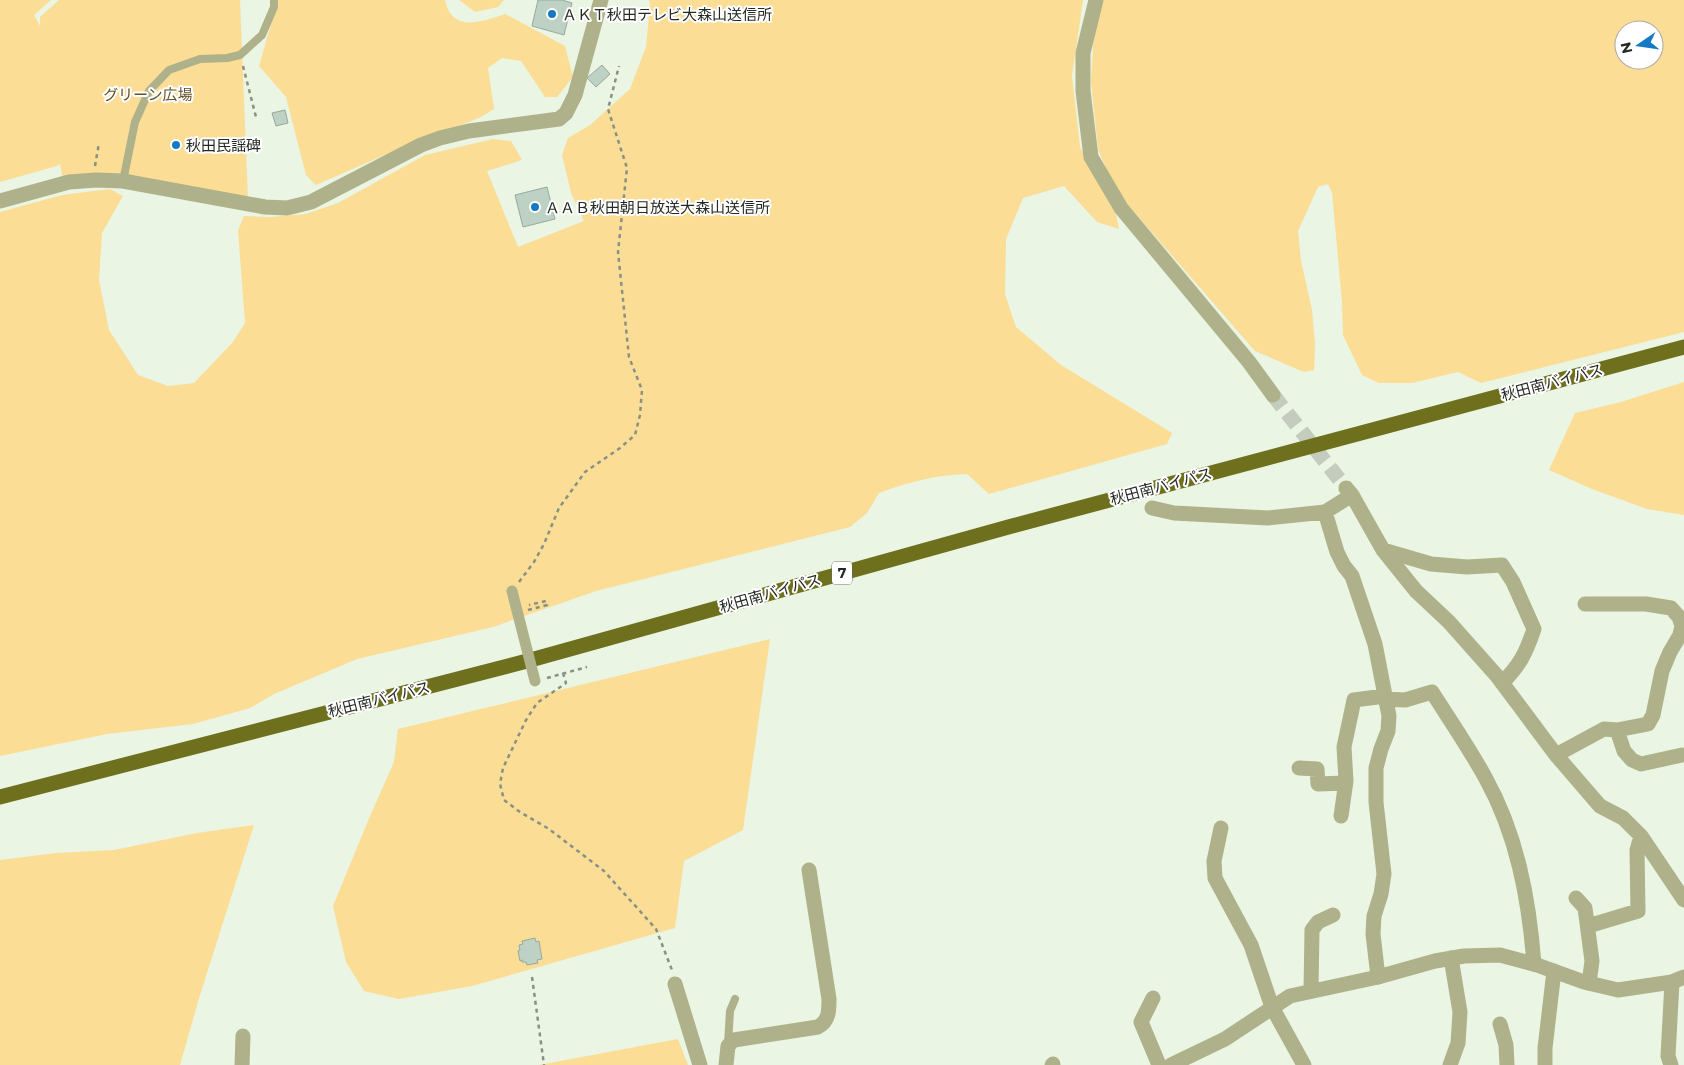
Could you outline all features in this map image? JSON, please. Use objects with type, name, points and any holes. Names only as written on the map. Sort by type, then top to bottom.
[{"type":"highway","name":"秋田南バイパス","points":[[0,797],[526,661],[1004,528],[1684,346]]},
{"type":"street","points":[[0,201],[69,182],[92,180],[123,181],[265,207],[287,208],[311,202],[421,145],[440,138],[469,131],[559,119],[566,113],[575,95],[601,0]]},
{"type":"street","points":[[1096,0],[1084,53],[1083,91],[1091,157],[1121,208],[1273,395]]},
{"type":"street","points":[[1152,508],[1174,513],[1268,518],[1324,512],[1349,492],[1383,550],[1416,591],[1449,622],[1502,683],[1556,755],[1600,806],[1623,818],[1642,836],[1684,900]]},
{"type":"street","points":[[1324,512],[1337,552],[1352,576],[1376,644],[1389,716],[1388,731],[1376,768],[1376,802],[1384,874],[1381,894],[1374,916],[1372,934],[1378,977]]},
{"type":"street","points":[[1383,550],[1431,564],[1502,565],[1513,582],[1534,629],[1526,653],[1502,683]]},
{"type":"street","points":[[512,592],[520,609],[535,681]]},
{"type":"street","points":[[1556,755],[1604,729],[1617,730],[1648,724],[1653,715],[1662,671],[1680,635],[1682,626],[1680,616],[1671,608],[1646,604],[1585,604]]},
{"type":"street","points":[[1341,816],[1345,783],[1344,747],[1354,700],[1385,698],[1405,700],[1432,692],[1485,777],[1505,820],[1517,855],[1531,923],[1534,964]]},
{"type":"street","points":[[1617,730],[1624,751],[1632,760],[1641,764],[1682,755]]},
{"type":"street","points":[[1299,768],[1316,769],[1318,784],[1345,783]]},
{"type":"street","points":[[1221,828],[1214,861],[1215,878],[1252,946],[1272,1007],[1304,1065]]},
{"type":"street","points":[[1588,926],[1638,911],[1637,850],[1642,836]]},
{"type":"street","points":[[726,1065],[728,1046],[734,1040],[818,1027],[824,1024],[828,1017],[829,999],[809,870]]},
{"type":"street","points":[[1576,898],[1585,908],[1588,926],[1592,961],[1589,983]]},
{"type":"street","points":[[1311,991],[1312,930],[1318,922],[1333,915]]},
{"type":"street","points":[[1171,1065],[1225,1039],[1290,996],[1378,977],[1435,961],[1464,956],[1500,955],[1534,964],[1589,983],[1618,990],[1678,980],[1668,1056],[1671,1065]]},
{"type":"street","points":[[1450,1065],[1458,1042],[1460,1012],[1451,958]]},
{"type":"street","points":[[1546,1065],[1545,1048],[1554,971]]},
{"type":"street","points":[[675,984],[700,1065]]},
{"type":"street","points":[[1153,998],[1141,1022],[1159,1065]]},
{"type":"street","points":[[1500,1024],[1506,1045],[1507,1065]]},
{"type":"street","points":[[242,1065],[243,1036]]},
{"type":"lane","points":[[123,181],[135,122],[149,91],[169,70],[200,59],[226,58],[240,55],[262,34],[274,7],[274,0]]},
{"type":"lane","points":[[728,1046],[730,1011],[735,999]]},
{"type":"path","points":[[240,55],[256,118]]},
{"type":"path","points":[[512,592],[534,562],[544,544],[559,508],[585,472],[620,448],[635,434],[640,415],[642,390],[629,357],[618,252],[627,168],[608,109],[619,66]]},
{"type":"path","points":[[92,180],[99,143]]},
{"type":"path","points":[[546,600],[547,605],[520,609],[546,600]]},
{"type":"path","points":[[535,681],[587,666]]},
{"type":"path","points":[[564,673],[566,683],[537,703],[526,720],[503,768],[500,784],[504,800],[520,812],[549,828],[604,871],[656,930],[672,967],[675,984]]},
{"type":"path","points":[[532,977],[544,1065]]},
{"type":"green space","name":"グリーン広場","points":[[0,0],[51,0],[34,15],[40,26],[40,17],[59,0],[240,0],[248,200],[63,180],[60,164],[0,182]]},
{"type":"green space","points":[[278,0],[445,0],[454,17],[461,21],[477,22],[505,14],[565,46],[573,77],[557,97],[545,97],[521,61],[502,58],[488,68],[494,109],[479,118],[387,154],[316,185],[306,175],[286,97],[259,66]]},
{"type":"green space","points":[[459,0],[504,0],[498,7],[475,12]]},
{"type":"green space","points":[[649,0],[1083,0],[1072,76],[1080,147],[1116,213],[1119,229],[1097,222],[1064,186],[1023,198],[1006,239],[1005,294],[1016,327],[1061,365],[1172,433],[1167,444],[989,494],[967,474],[912,482],[879,493],[867,513],[850,527],[596,591],[493,627],[357,659],[274,694],[250,708],[193,724],[107,734],[0,756],[0,212],[62,195],[110,189],[123,196],[102,233],[99,280],[109,330],[138,375],[168,386],[194,383],[233,342],[245,323],[238,230],[244,216],[270,217],[306,214],[338,203],[425,155],[493,139],[511,141],[522,160],[487,171],[518,247],[584,221],[571,193],[562,155],[568,138],[590,125],[630,89],[646,47]]},
{"type":"green space","points":[[1103,0],[1684,0],[1684,332],[1481,383],[1458,372],[1412,383],[1379,383],[1362,375],[1343,335],[1342,302],[1332,192],[1328,184],[1318,187],[1298,231],[1301,261],[1312,310],[1315,345],[1314,370],[1304,372],[1255,351],[1115,190],[1098,149],[1091,81],[1094,31]]},
{"type":"green space","points":[[1684,382],[1684,515],[1647,509],[1592,489],[1549,470],[1575,413],[1621,402]]},
{"type":"green space","points":[[770,639],[743,830],[684,861],[675,928],[472,986],[399,999],[364,991],[346,962],[333,906],[394,762],[398,729]]},
{"type":"green space","points":[[254,825],[200,995],[180,1065],[0,1065],[0,860],[56,853],[114,850],[197,833]]},
{"type":"green space","points":[[678,1039],[688,1065],[539,1065]]},
{"type":"building","name":"ＡＫＴ秋田テレビ大森山送信所","points":[[538,0],[562,0],[572,3],[564,35],[532,26]]},
{"type":"building","points":[[602,65],[610,74],[596,87],[587,78]]},
{"type":"building","points":[[285,110],[288,123],[276,126],[272,113]]},
{"type":"building","name":"ＡＡＢ秋田朝日放送大森山送信所","points":[[547,187],[555,219],[523,227],[515,195]]},
{"type":"building","points":[[535,938],[536,942],[539,941],[542,959],[537,960],[538,963],[527,965],[526,962],[520,961],[519,945],[523,944],[522,941]]},
{"type":"tunnel","points":[[1273,395],[1346,488]]},
{"type":"place","name":"ＡＫＴ秋田テレビ大森山送信所","points":[[552,14]]},
{"type":"place","name":"秋田民謡碑","points":[[176,145]]},
{"type":"place","name":"ＡＡＢ秋田朝日放送大森山送信所","points":[[535,207]]}]
